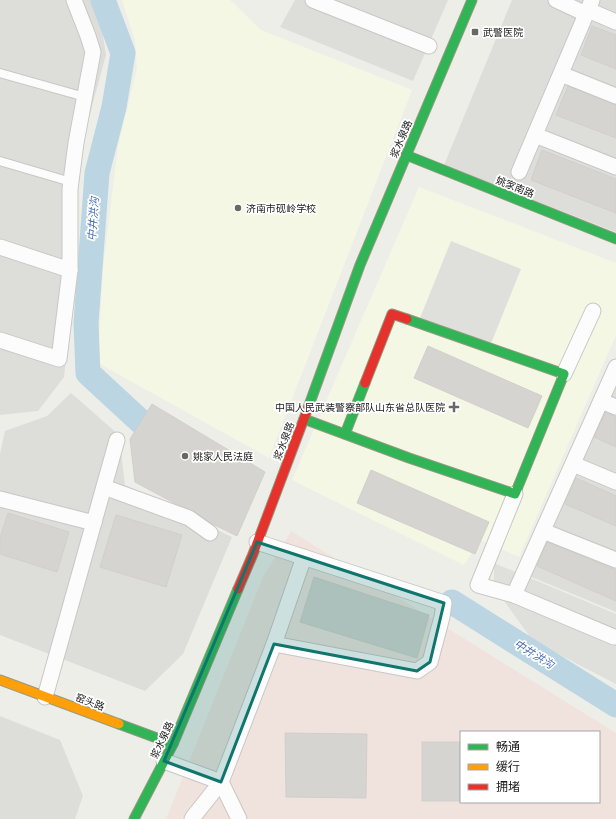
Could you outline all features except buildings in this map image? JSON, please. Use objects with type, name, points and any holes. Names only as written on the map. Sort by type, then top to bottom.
[{"type":"main road","name":"浆水泉路","points":[[134,819],[173,744],[257,542],[360,265],[472,0]]},
{"type":"main road","name":"姚家南路","points":[[406,155],[616,239]]},
{"type":"main road","points":[[304,419],[345,434],[515,494],[564,374],[392,314],[345,434]]},
{"type":"main road","name":"窑头路","points":[[0,680],[173,744]]},
{"type":"street","points":[[313,0],[428,46]]},
{"type":"street","points":[[556,0],[589,8],[616,22]]},
{"type":"street","points":[[0,340],[58,359],[70,270],[71,182],[76,143],[93,52],[88,36],[72,1]]},
{"type":"street","points":[[519,172],[589,8]]},
{"type":"street","points":[[561,74],[616,96]]},
{"type":"street","points":[[535,134],[616,167]]},
{"type":"street","points":[[0,248],[70,270]]},
{"type":"street","points":[[564,374],[593,311]]},
{"type":"street","points":[[514,595],[616,367]]},
{"type":"street","points":[[601,401],[616,407]]},
{"type":"street","points":[[45,696],[117,440]]},
{"type":"street","points":[[573,464],[616,482]]},
{"type":"street","points":[[104,486],[189,518],[210,533]]},
{"type":"street","points":[[515,494],[478,585],[514,595],[614,637]]},
{"type":"street","points":[[0,499],[94,523]]},
{"type":"street","points":[[543,531],[616,560]]},
{"type":"street","points":[[257,542],[444,603],[442,617],[430,662],[417,670],[274,644]]},
{"type":"street","points":[[192,819],[221,782],[274,644],[304,557]]},
{"type":"street","points":[[164,761],[221,782],[239,819]]},
{"type":"lane","points":[[0,73],[85,97]]},
{"type":"lane","points":[[0,161],[71,182]]},
{"type":"highlighted area","points":[[257,542],[444,603],[430,662],[417,671],[274,644],[221,782],[164,761]]},
{"type":"shaded area","points":[[0,0],[94,0],[100,17],[106,55],[74,172],[71,313],[64,377],[38,411],[0,415]]},
{"type":"shaded area","name":"济南市砚岭学校","points":[[122,0],[230,0],[261,30],[412,90],[269,458],[98,363],[103,268],[118,147],[137,68],[135,40]]},
{"type":"shaded area","points":[[295,0],[448,0],[413,81],[280,27]]},
{"type":"shaded area","points":[[512,0],[616,0],[616,232],[444,165]]},
{"type":"shaded area","name":"中国人民武装警察部队山东省总队医院","points":[[419,187],[616,263],[616,335],[519,557],[480,540],[464,565],[292,480]]},
{"type":"shaded area","points":[[451,241],[521,269],[488,351],[418,323]]},
{"type":"shaded area","points":[[616,357],[616,612],[522,573]]},
{"type":"shaded area","points":[[71,393],[119,435],[125,485],[232,537],[183,654],[145,691],[0,635],[0,454],[5,431],[47,416]]},
{"type":"shaded area","points":[[291,531],[616,733],[616,819],[166,819],[263,577]]},
{"type":"shaded area","points":[[494,563],[616,614],[616,684],[533,641],[494,587]]},
{"type":"shaded area","points":[[0,716],[60,740],[83,796],[75,819],[0,819]]},
{"type":"waterway","name":"中井洪沟","points":[[103,0],[123,53],[114,107],[97,173],[86,323],[88,373],[140,421]]},
{"type":"waterway","name":"中井洪沟","points":[[452,602],[616,705]]},
{"type":"traffic: fast","points":[[308,408],[360,265],[472,0]]},
{"type":"traffic: fast","points":[[406,155],[616,239]]},
{"type":"traffic: fast","points":[[304,419],[409,458],[515,494],[564,374],[407,319]]},
{"type":"traffic: fast","points":[[345,434],[365,383]]},
{"type":"traffic: fast","points":[[134,819],[173,744],[238,589]]},
{"type":"traffic: fast","points":[[119,724],[173,744]]},
{"type":"traffic: slow","points":[[0,680],[119,724]]},
{"type":"traffic: jam","points":[[365,383],[392,314],[407,319]]},
{"type":"traffic: jam","points":[[238,589],[253,554],[308,408]]},
{"type":"place","name":"武警医院","points":[[475,32]]},
{"type":"place","name":"济南市砚岭学校","points":[[238,208]]},
{"type":"place","name":"中国人民武装警察部队山东省总队医院","points":[[454,407]]},
{"type":"place","name":"姚家人民法庭","points":[[185,456]]}]
